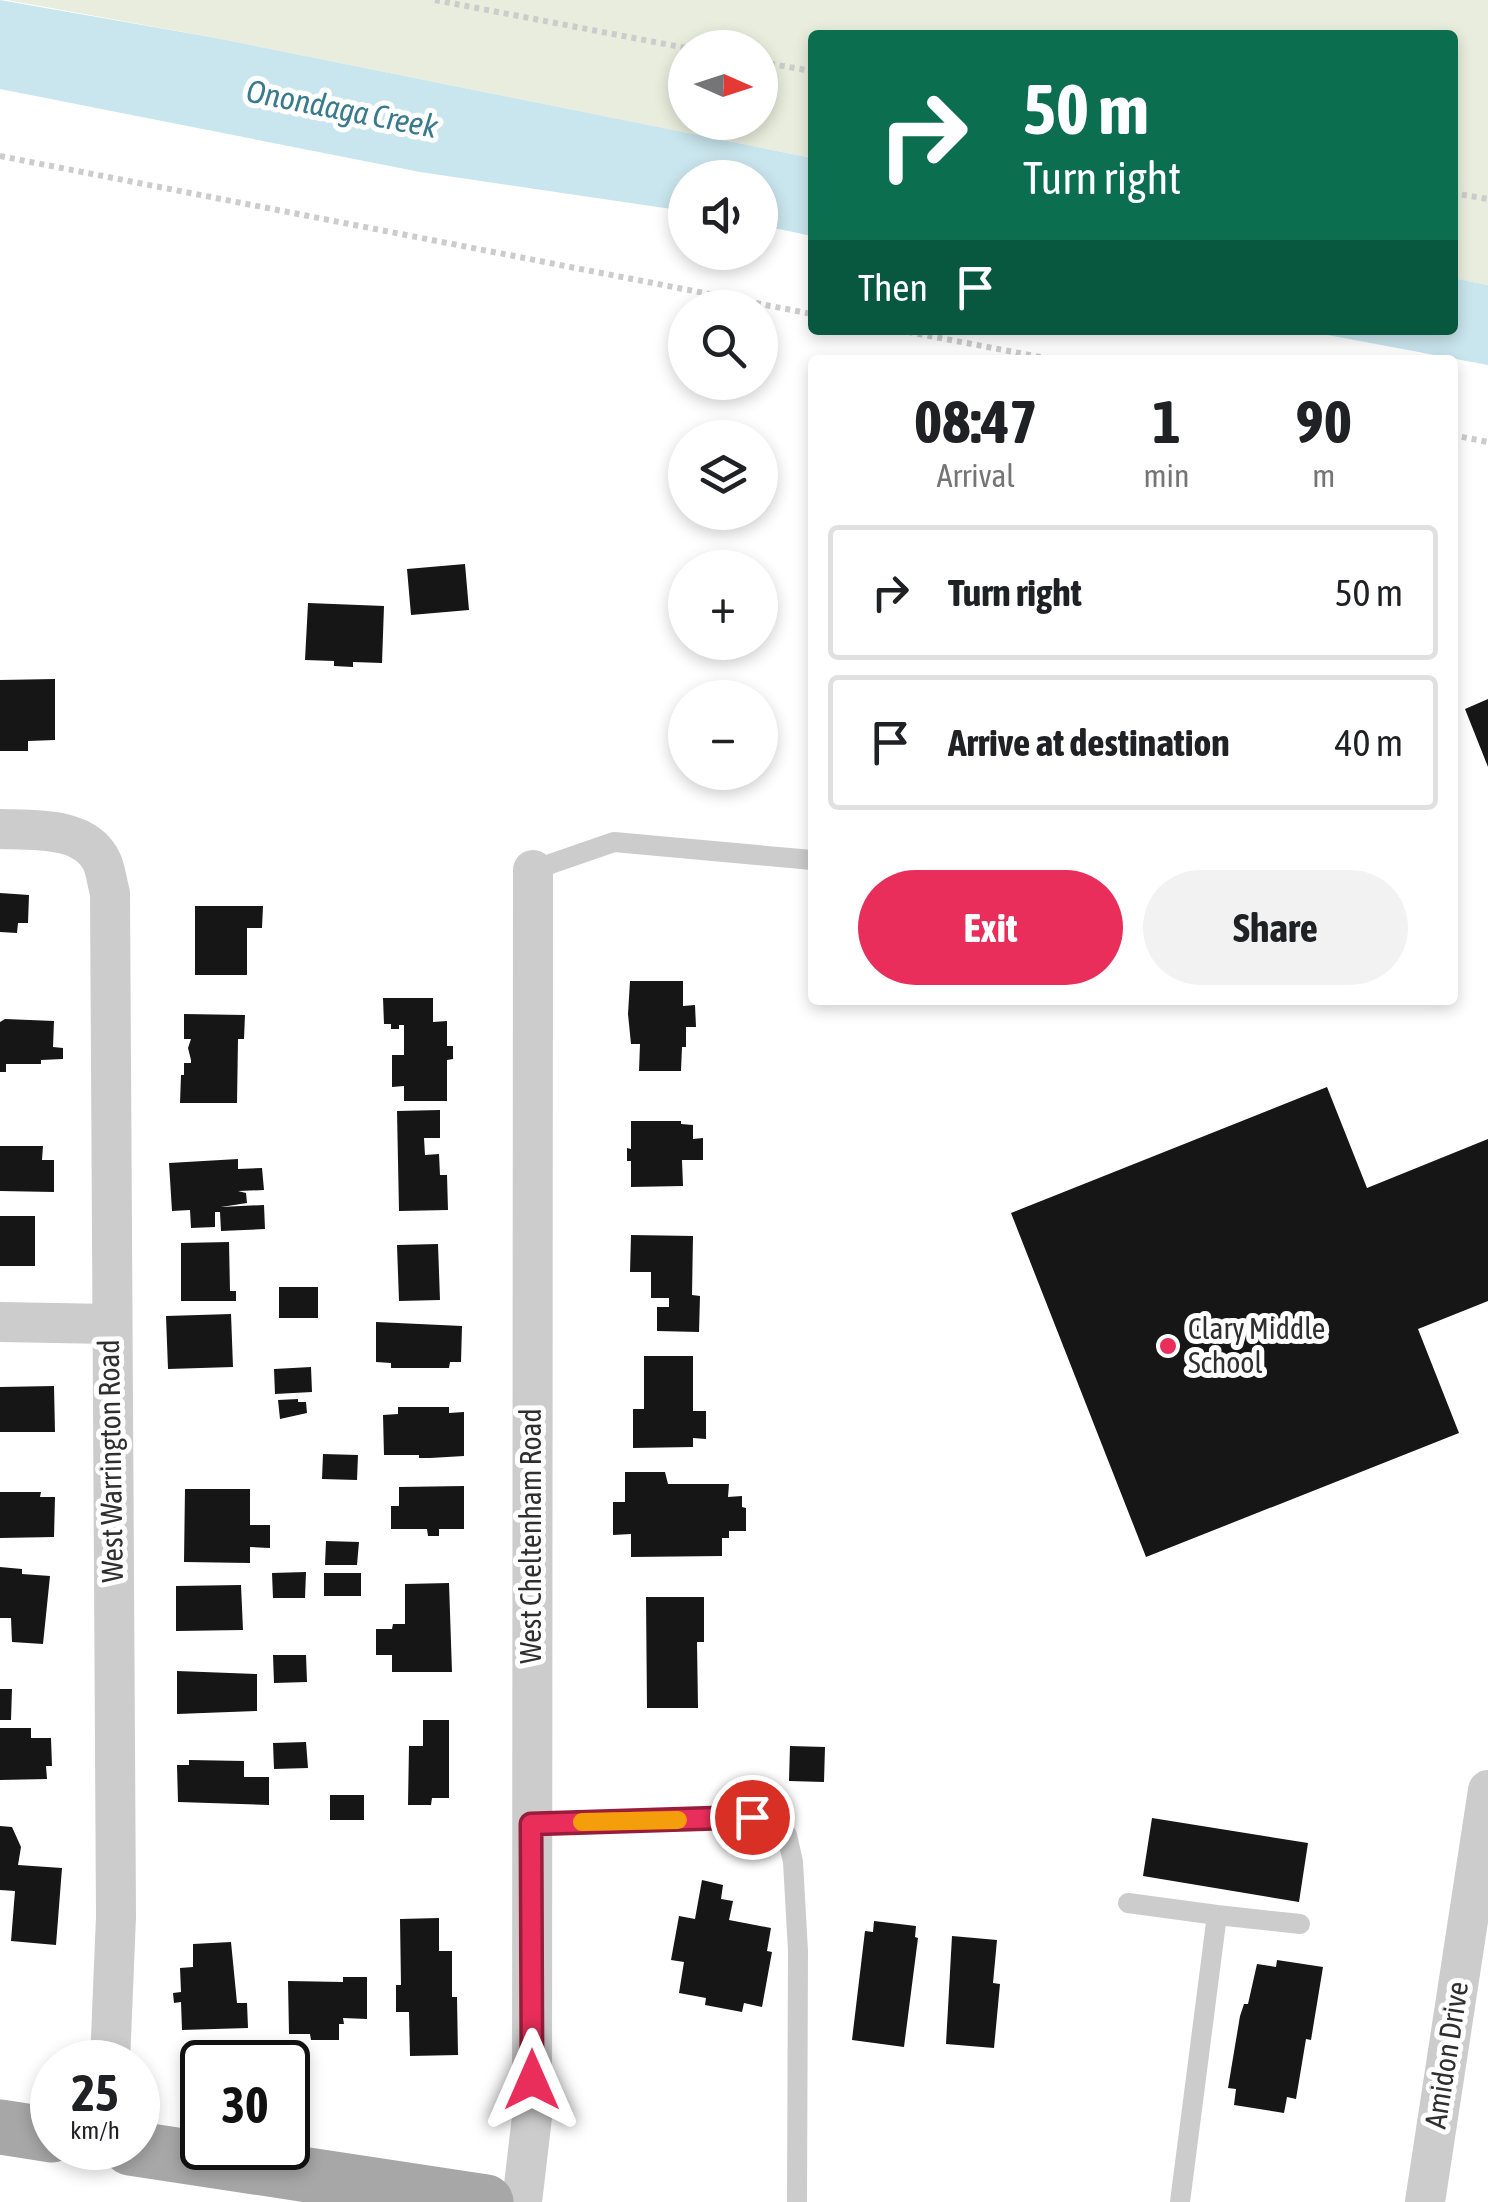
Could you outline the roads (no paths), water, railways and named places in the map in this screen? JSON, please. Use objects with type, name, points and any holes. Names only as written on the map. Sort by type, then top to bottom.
[{"type":"main road","points":[[0,2127],[30,2132]]},
{"type":"main road","points":[[160,2153],[486,2202]]},
{"type":"street","name":"West Warrington Road","points":[[0,829],[81,838],[102,860],[110,893],[116,1917],[111,2040]]},
{"type":"street","name":"West Cheltenham Road","points":[[522,2202],[532,2117],[533,870]]},
{"type":"street","points":[[0,1322],[110,1324]]},
{"type":"street","name":"Amidon Drive","points":[[1425,2202],[1488,1790]]},
{"type":"lane","points":[[533,870],[614,842],[808,860]]},
{"type":"lane","points":[[531,1824],[752,1817],[774,1822],[787,1835],[795,1886],[798,1951],[797,2202]]},
{"type":"lane","points":[[1128,1903],[1300,1924]]},
{"type":"lane","points":[[1180,2202],[1217,1915]]},
{"type":"water","name":"Onondaga Creek","points":[[0,0],[216,38],[668,129],[668,140],[723,140],[808,157],[808,235],[778,229],[778,160],[668,160],[668,208],[420,172],[0,89]]},
{"type":"water","points":[[1458,279],[1488,285],[1488,365],[1458,359],[1458,355],[1435,355],[1328,335],[1458,335]]},
{"type":"place","name":"Clary Middle School","points":[[1168,1346]]}]
